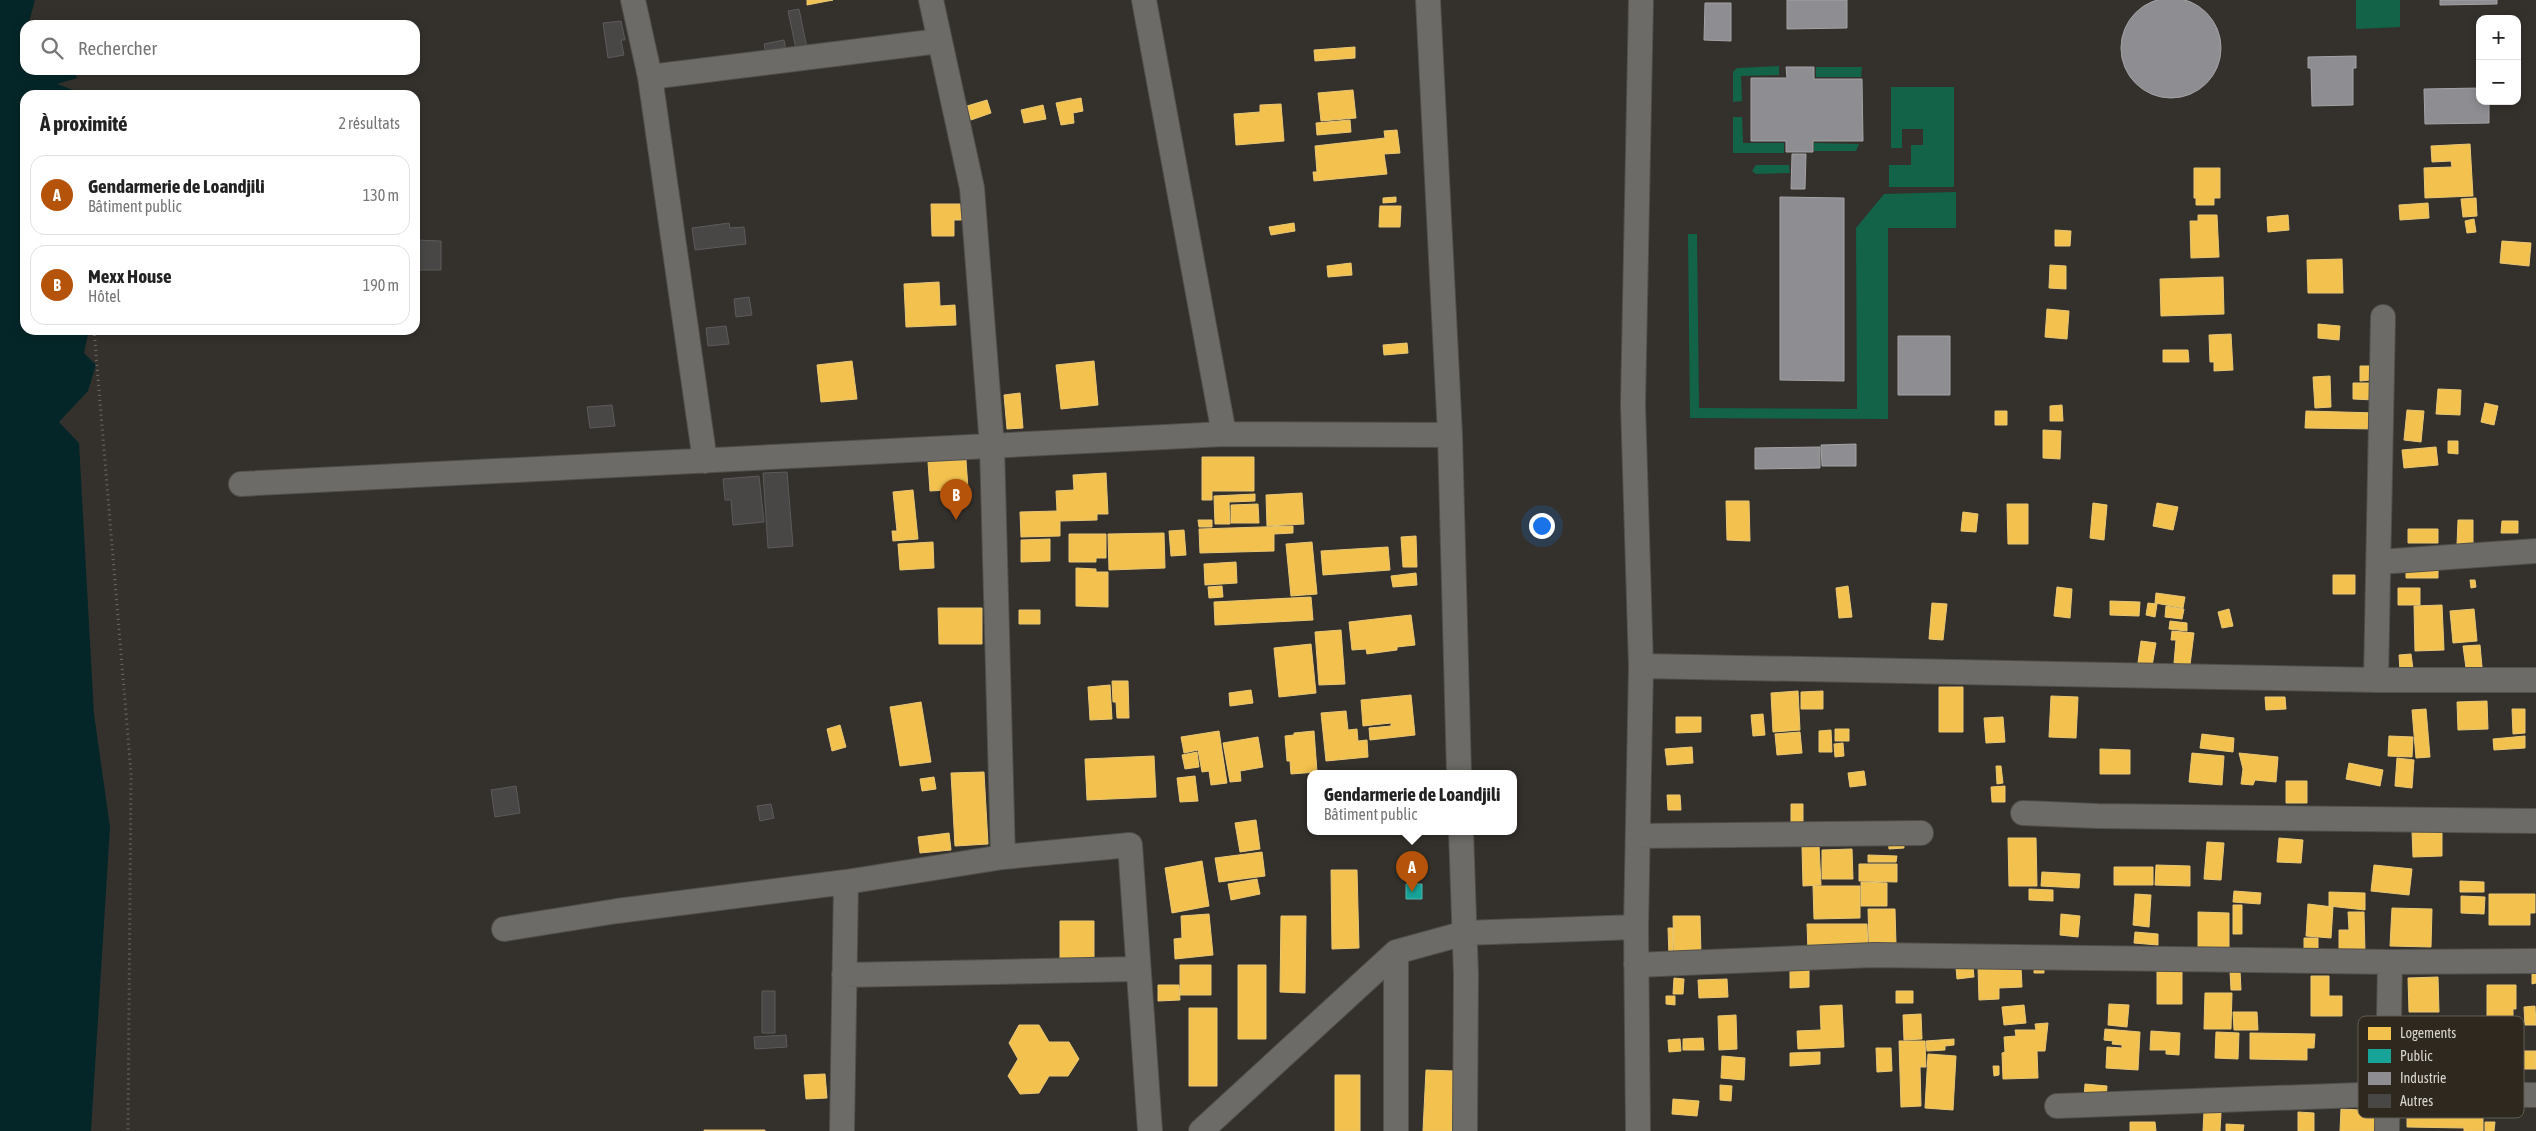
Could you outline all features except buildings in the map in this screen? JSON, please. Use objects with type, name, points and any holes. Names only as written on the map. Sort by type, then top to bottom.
[{"type":"street","points":[[633,0],[650,77],[705,460]]},
{"type":"street","points":[[931,0],[972,188],[992,446],[1003,857]]},
{"type":"street","points":[[1144,0],[1224,434]]},
{"type":"street","points":[[1428,0],[1450,435],[1459,770]]},
{"type":"street","points":[[1638,1131],[1636,927],[1641,666],[1633,404],[1641,0]]},
{"type":"street","points":[[650,77],[939,41]]},
{"type":"street","points":[[2376,680],[2383,318]]},
{"type":"street","points":[[242,484],[1224,434],[1450,435]]},
{"type":"street","points":[[2379,562],[2536,551]]},
{"type":"street","points":[[1641,666],[2376,680],[2536,680]]},
{"type":"street","points":[[2023,813],[2536,821]]},
{"type":"street","points":[[1638,836],[1921,833]]},
{"type":"street","points":[[1461,835],[1464,933],[1465,1131]]},
{"type":"street","points":[[504,929],[617,911],[846,882],[1003,857],[1130,845],[1137,969],[1150,1131]]},
{"type":"street","points":[[842,1131],[846,882]]},
{"type":"street","points":[[1201,1131],[1396,952],[1464,933],[1636,927]]},
{"type":"street","points":[[1396,952],[1396,1131]]},
{"type":"street","points":[[1636,965],[1874,955],[2390,962],[2536,961]]},
{"type":"street","points":[[2388,1016],[2390,962]]},
{"type":"street","points":[[844,975],[1137,969]]},
{"type":"street","points":[[2057,1106],[2358,1095]]},
{"type":"street","points":[[2387,1118],[2387,1131]]},
{"type":"path","points":[[94,335],[131,774],[128,1131]]},
{"type":"green space","points":[[2356,0],[2400,0],[2400,27],[2356,29]]},
{"type":"green space","points":[[1779,66],[1779,75],[1741,76],[1742,101],[1733,102],[1733,72],[1737,68]]},
{"type":"green space","points":[[1816,67],[1862,67],[1861,77],[1816,77]]},
{"type":"green space","points":[[1891,87],[1954,87],[1954,187],[1889,187],[1889,165],[1911,165],[1911,145],[1923,145],[1923,129],[1902,129],[1902,148],[1891,148]]},
{"type":"green space","points":[[1733,117],[1742,117],[1743,143],[1784,143],[1784,153],[1733,153]]},
{"type":"green space","points":[[1814,143],[1859,144],[1856,151],[1814,151]]},
{"type":"green space","points":[[1756,165],[1789,165],[1790,173],[1756,174],[1752,171]]},
{"type":"green space","points":[[1956,192],[1956,228],[1888,228],[1888,419],[1690,418],[1688,234],[1697,234],[1699,408],[1857,409],[1856,228],[1884,194]]},
{"type":"water","points":[[0,0],[35,0],[30,20],[20,20],[20,75],[76,75],[77,78],[57,84],[74,90],[20,90],[20,335],[88,335],[84,353],[96,365],[88,391],[59,422],[79,443],[94,714],[110,827],[91,1131],[0,1131]]},
{"type":"place","name":"Mexx House","points":[[956,520]]},
{"type":"place","name":"Gendarmerie de Loandjili","points":[[1412,892]]}]
